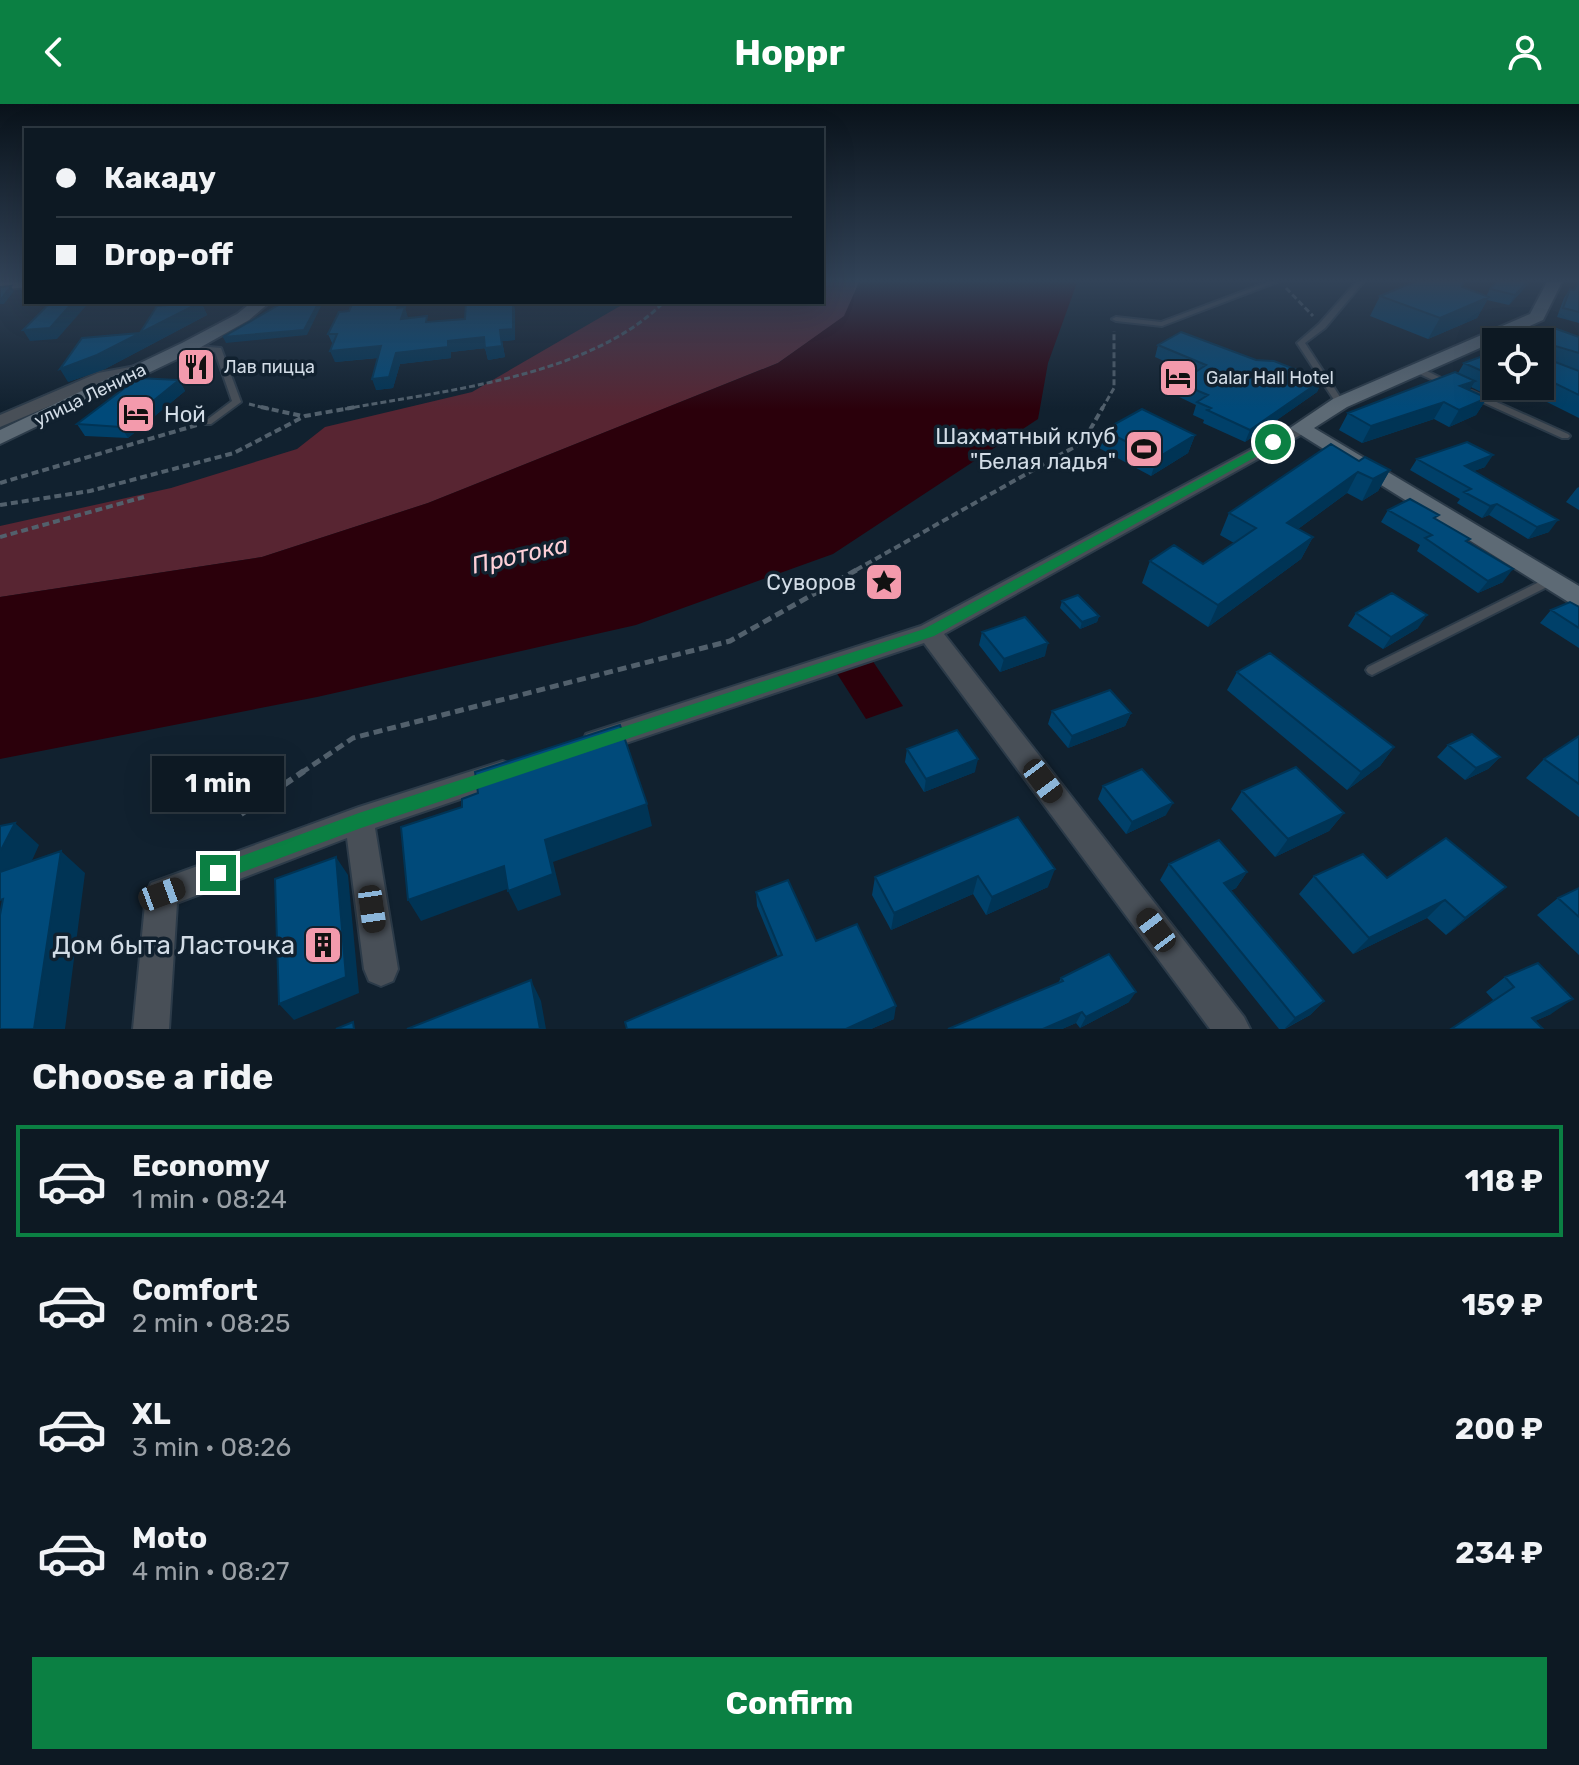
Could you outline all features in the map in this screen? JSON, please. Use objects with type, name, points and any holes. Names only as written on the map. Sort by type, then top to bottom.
[{"type":"street","name":"улица Ленина","points":[[0,438],[232,323]]},
{"type":"street","points":[[569,751],[929,632],[1340,403],[1416,369],[1482,349]]},
{"type":"street","points":[[0,422],[104,377],[143,369]]},
{"type":"street","points":[[1300,428],[1579,597]]},
{"type":"street","points":[[929,632],[1232,1029]]},
{"type":"street","points":[[151,1029],[162,894],[359,820],[524,766]]},
{"type":"street","points":[[359,820],[381,969]]},
{"type":"lane","points":[[1324,323],[1301,343],[1340,403]]},
{"type":"lane","points":[[188,347],[218,350],[237,402],[208,422]]},
{"type":"lane","points":[[1416,369],[1565,436]]},
{"type":"lane","points":[[1372,670],[1551,580]]},
{"type":"path","points":[[0,505],[90,491],[234,453],[305,416],[446,390],[567,362],[607,345],[641,323]]},
{"type":"path","points":[[241,814],[353,738],[730,641],[1056,458],[1083,442],[1114,388],[1113,323]]},
{"type":"path","points":[[237,402],[305,416]]},
{"type":"path","points":[[0,483],[208,422]]},
{"type":"path","points":[[0,537],[144,497]]},
{"type":"shaded area","points":[[591,323],[835,323],[778,363],[428,503],[262,557],[0,597],[0,526],[171,488],[297,449],[325,427],[472,392]]},
{"type":"water","name":"Протока","points":[[834,323],[1062,323],[1048,363],[1038,419],[833,554],[636,625],[317,697],[0,759],[0,597],[262,557],[428,503],[778,363]]},
{"type":"water","points":[[872,660],[903,706],[866,719],[836,672]]},
{"type":"building","points":[[30,323],[54,323],[50,328],[23,330]]},
{"type":"building","points":[[146,323],[159,323],[97,355],[60,369],[82,338],[140,333]]},
{"type":"building","points":[[247,323],[308,323],[304,330],[223,337]]},
{"type":"building","points":[[333,323],[513,323],[513,329],[500,330],[502,346],[485,348],[484,337],[448,341],[448,347],[396,353],[389,377],[372,379],[381,346],[330,351],[337,334],[328,334]]},
{"type":"building","points":[[1554,328],[1579,337],[1579,353],[1554,346]]},
{"type":"building","points":[[1181,332],[1256,360],[1274,361],[1322,380],[1250,430],[1207,410],[1211,408],[1197,402],[1208,395],[1179,383],[1206,365],[1158,345]]},
{"type":"building","points":[[1482,356],[1482,371],[1464,363]]},
{"type":"building","points":[[1554,362],[1579,371],[1579,395],[1554,383]]},
{"type":"building","points":[[1455,372],[1475,381],[1460,386],[1482,396],[1482,400],[1459,410],[1444,402],[1371,426],[1348,413]]},
{"type":"building","points":[[138,378],[179,380],[121,427],[77,424]]},
{"type":"building","points":[[1142,409],[1195,435],[1157,458],[1104,430]]},
{"type":"building","points":[[1467,442],[1493,455],[1465,466],[1558,520],[1537,527],[1497,504],[1490,506],[1464,492],[1471,489],[1417,459]]},
{"type":"building","points":[[1331,444],[1359,461],[1365,457],[1390,470],[1373,479],[1358,472],[1287,523],[1313,537],[1218,605],[1150,561],[1174,545],[1203,564],[1256,528],[1229,513]]},
{"type":"building","points":[[1410,499],[1439,515],[1434,518],[1470,539],[1466,541],[1513,569],[1488,581],[1425,538],[1432,535],[1388,510]]},
{"type":"building","points":[[1392,593],[1427,615],[1391,637],[1356,613]]},
{"type":"building","points":[[1078,595],[1099,616],[1082,622],[1062,601]]},
{"type":"building","points":[[1570,602],[1579,607],[1579,628],[1551,610]]},
{"type":"building","points":[[1025,617],[1048,643],[1004,659],[982,632]]},
{"type":"building","points":[[1270,653],[1394,747],[1361,772],[1237,672]]},
{"type":"building","points":[[1110,690],[1131,713],[1072,736],[1052,711]]},
{"type":"building","points":[[620,725],[647,804],[545,840],[553,874],[508,891],[504,866],[408,900],[401,827],[462,807],[462,799],[478,793],[475,772]]},
{"type":"building","points":[[957,730],[978,759],[926,779],[907,749]]},
{"type":"building","points":[[1472,734],[1500,757],[1476,768],[1448,745]]},
{"type":"building","points":[[1579,736],[1579,784],[1544,759]]},
{"type":"building","points":[[1296,767],[1344,813],[1288,839],[1242,791]]},
{"type":"building","points":[[1142,769],[1173,803],[1132,822],[1103,786]]},
{"type":"building","points":[[1018,817],[1055,869],[992,897],[978,876],[894,913],[875,877]]},
{"type":"building","points":[[15,823],[0,852],[0,826]]},
{"type":"building","points":[[1446,838],[1506,887],[1465,918],[1445,900],[1369,938],[1314,876],[1363,854],[1387,878]]},
{"type":"building","points":[[1219,840],[1247,872],[1224,883],[1324,1001],[1295,1018],[1169,864]]},
{"type":"building","points":[[61,851],[34,1029],[0,1029],[0,915],[3,899],[0,900],[0,872]]},
{"type":"building","name":"Дом быта Ласточка","points":[[336,857],[346,977],[279,1004],[275,879]]},
{"type":"building","points":[[788,880],[816,941],[857,924],[896,1006],[846,1029],[627,1029],[625,1022],[782,955],[756,892]]},
{"type":"building","points":[[1579,888],[1579,917],[1558,898]]},
{"type":"building","points":[[1109,954],[1136,992],[1086,1017],[1082,1012],[1043,1029],[948,1029],[1063,981],[1061,978]]},
{"type":"building","points":[[1538,963],[1573,999],[1532,1018],[1543,1029],[1451,1029],[1514,987],[1505,977]]},
{"type":"building","points":[[531,980],[540,1029],[407,1029]]},
{"type":"building","points":[[353,1022],[354,1029],[336,1029]]},
{"type":"place","name":"Лав пицца","points":[[196,367]]},
{"type":"place","name":"Galar Hall Hotel","points":[[1178,378]]},
{"type":"place","name":"Ной","points":[[136,414]]},
{"type":"place","name":"Шахматный клуб \"Белая ладья\"","points":[[1144,449]]},
{"type":"place","name":"Суворов","points":[[884,582]]},
{"type":"place","name":"Дом быта Ласточка","points":[[323,945]]},
{"type":"route","points":[[218,873],[359,820],[929,632],[1273,442]]}]
